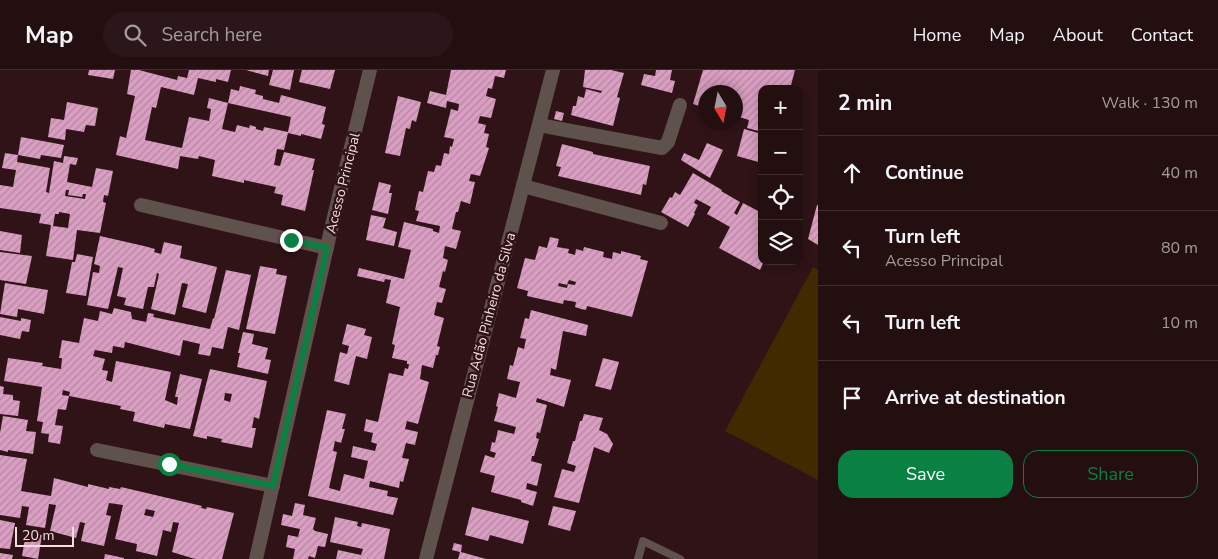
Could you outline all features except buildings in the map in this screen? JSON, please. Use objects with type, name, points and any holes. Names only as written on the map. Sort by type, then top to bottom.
[{"type":"street","name":"Acesso Principal","points":[[256,559],[370,70]]},
{"type":"street","name":"Rua Adão Pinheiro da Silva","points":[[426,559],[553,70]]},
{"type":"street","points":[[539,125],[662,148],[668,142],[680,105]]},
{"type":"street","points":[[523,186],[661,223]]},
{"type":"street","points":[[140,205],[327,248]]},
{"type":"street","points":[[97,450],[273,486]]},
{"type":"lane","points":[[638,559],[643,541],[680,559]]},
{"type":"shaded area","points":[[813,267],[818,270],[818,480],[725,431]]},
{"type":"route","points":[[169,464],[273,486],[327,248],[291,240]]}]
